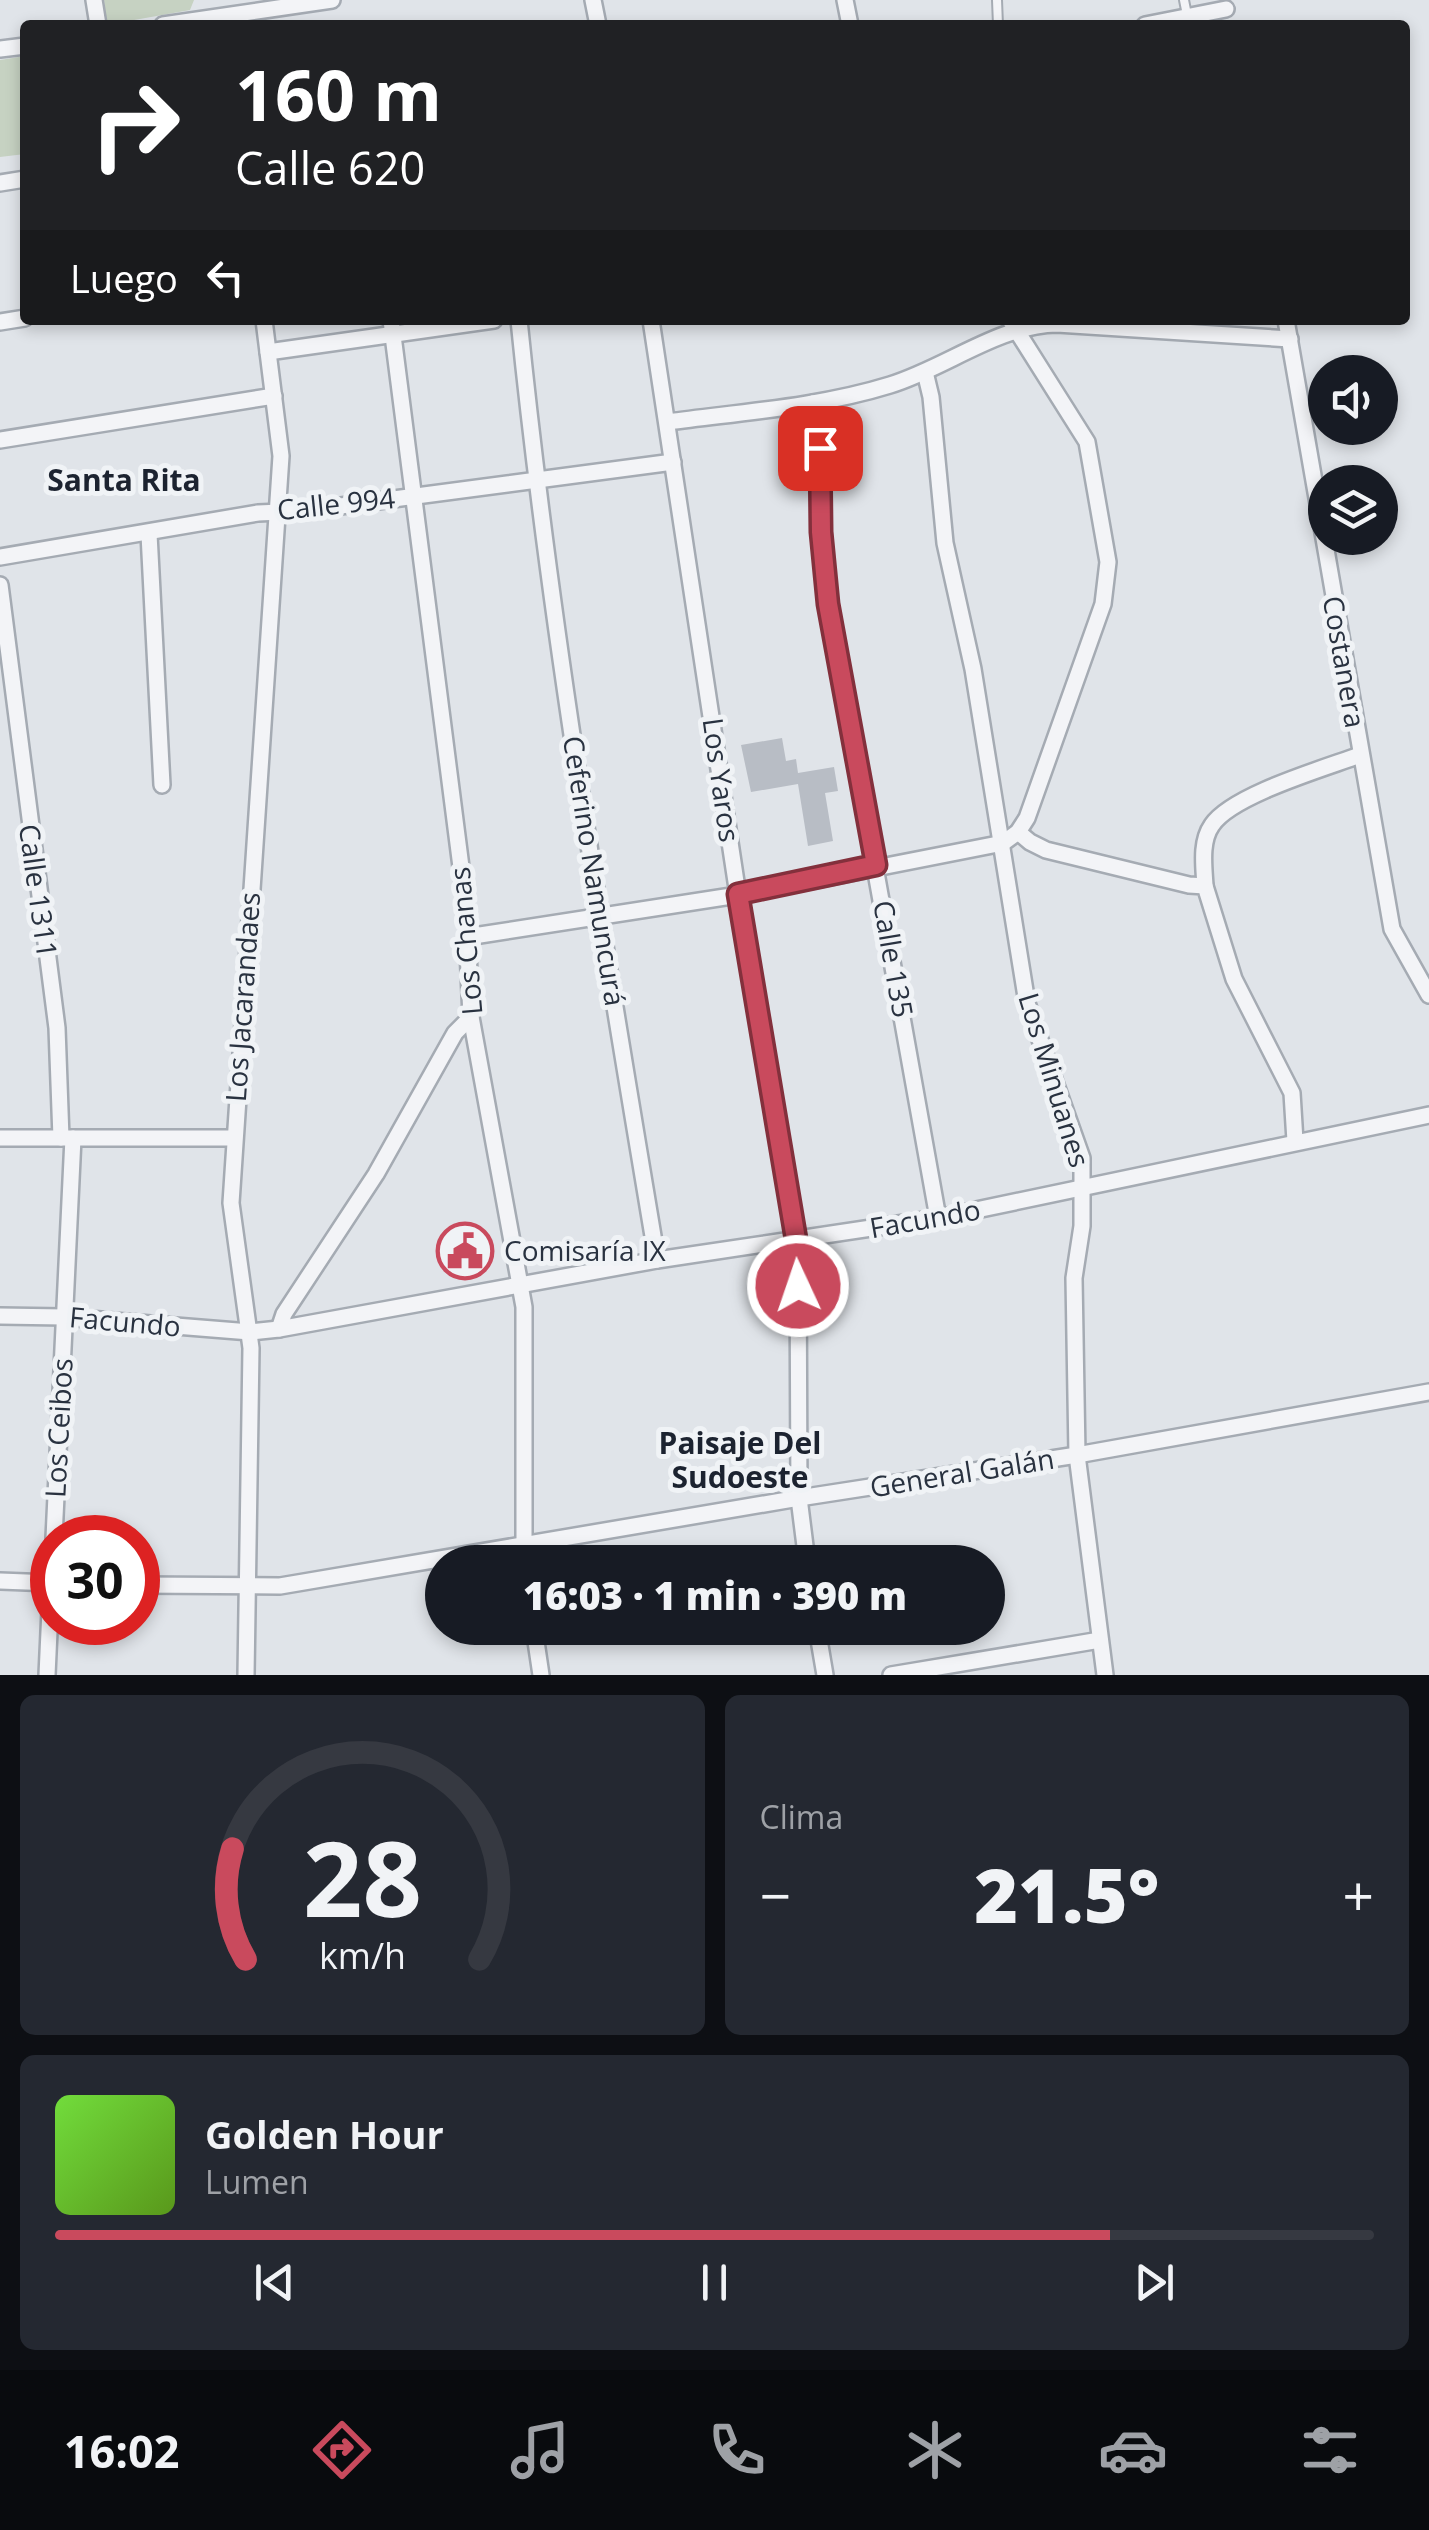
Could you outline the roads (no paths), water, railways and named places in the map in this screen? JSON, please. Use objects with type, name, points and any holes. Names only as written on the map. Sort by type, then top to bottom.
[{"type":"street","points":[[219,20],[332,0]]},
{"type":"street","points":[[1196,20],[1227,11]]},
{"type":"street","name":"Los Jacarandaes","points":[[246,1675],[250,1332],[231,1220],[233,1138],[281,456],[265,325]]},
{"type":"street","points":[[268,352],[392,327],[421,325]]},
{"type":"street","name":"Ceferino Namuncurá","points":[[519,325],[535,481],[600,918],[657,1260]]},
{"type":"street","name":"Los Yaros","points":[[652,325],[738,894],[796,1240],[799,1498],[805,1545]]},
{"type":"street","points":[[467,937],[738,894],[1003,843],[1018,832],[1027,818],[1103,604],[1108,562],[1087,442],[1013,325],[925,372],[866,392],[668,422]]},
{"type":"street","points":[[1073,325],[1290,339]]},
{"type":"street","name":"Costanera","points":[[1287,325],[1392,928],[1429,994]]},
{"type":"street","name":"Los Chanas","points":[[392,327],[466,906],[471,1017],[524,1320],[522,1544]]},
{"type":"street","name":"Los Minuanes","points":[[925,372],[944,543],[973,669],[1031,1020],[1082,1158],[1080,1241],[1074,1278],[1077,1455],[1105,1675]]},
{"type":"street","points":[[0,440],[274,396]]},
{"type":"street","name":"Calle 135","points":[[813,403],[820,448],[821,532],[828,604],[938,1218]]},
{"type":"street","name":"Calle 994","points":[[0,556],[277,511],[303,511],[673,462]]},
{"type":"street","points":[[149,534],[162,784]]},
{"type":"street","name":"Calle 1311","points":[[0,584],[60,1055],[67,1138]]},
{"type":"street","points":[[1295,1141],[1292,1093],[1234,979],[1205,886],[1205,845],[1212,823],[1260,793],[1360,756]]},
{"type":"street","points":[[1018,832],[1046,850],[1205,886]]},
{"type":"street","points":[[279,1329],[284,1314],[376,1174],[455,1033],[471,1017]]},
{"type":"street","name":"Facundo","points":[[0,1316],[64,1316],[250,1332],[279,1329],[657,1260],[938,1218],[1429,1116]]},
{"type":"street","points":[[0,1138],[233,1138]]},
{"type":"street","name":"Los Ceibos","points":[[55,1515],[67,1138]]},
{"type":"street","name":"General Galán","points":[[160,1585],[280,1586],[1077,1455],[1429,1392]]},
{"type":"street","points":[[0,1581],[30,1582]]},
{"type":"street","points":[[890,1675],[1100,1640]]},
{"type":"street","points":[[47,1675],[49,1645]]},
{"type":"street","points":[[537,1645],[541,1675]]},
{"type":"street","points":[[820,1645],[825,1675]]},
{"type":"place","name":"Comisaría IX","points":[[465,1251]]},
{"type":"district","name":"Santa Rita","points":[[124,481]]},
{"type":"district","name":"Paisaje Del Sudoeste","points":[[740,1461]]}]
